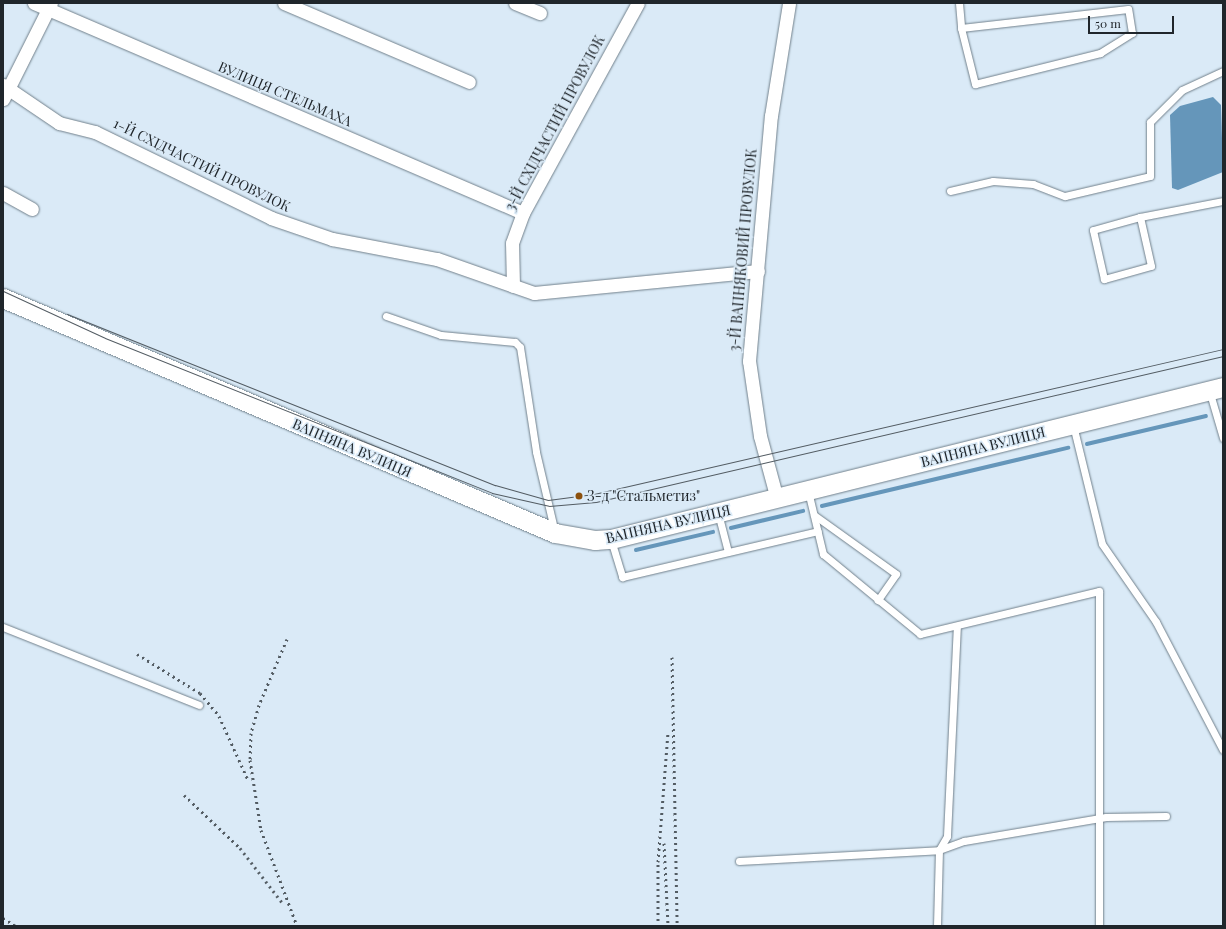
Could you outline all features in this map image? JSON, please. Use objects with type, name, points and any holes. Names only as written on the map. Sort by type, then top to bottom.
[{"type":"street","name":"ВУЛИЦЯ СТЕЛЬМАХА","points":[[34,3],[49,6],[523,214]]},
{"type":"street","points":[[284,3],[469,82]]},
{"type":"street","points":[[515,3],[540,13]]},
{"type":"street","name":"3-Й СХІДЧАСТИЙ ПРОВУЛОК","points":[[513,286],[512,243],[523,214],[638,3]]},
{"type":"street","name":"3-Й ВАПНЯКОВИЙ ПРОВУЛОК","points":[[777,498],[750,386],[771,116],[789,3]]},
{"type":"street","points":[[4,90],[49,6]]},
{"type":"street","name":"1-Й СХІДЧАСТИЙ ПРОВУЛОК","points":[[4,90],[59,123],[95,132],[271,218],[332,239],[438,259],[534,293],[552,293],[758,271]]},
{"type":"street","points":[[3,193],[32,209]]},
{"type":"street","name":"ВАПНЯНА ВУЛИЦЯ","points":[[3,298],[555,533],[611,539],[1216,388]]},
{"type":"lane","points":[[959,3],[961,28],[975,84],[1100,53],[1132,33],[1128,9],[961,28]]},
{"type":"lane","points":[[950,191],[993,181],[1033,184],[1065,196],[1150,176],[1150,122],[1182,90],[1223,71]]},
{"type":"lane","points":[[1140,217],[1151,266],[1104,279],[1093,230],[1140,217],[1223,201]]},
{"type":"lane","points":[[386,316],[441,334],[515,342],[520,347],[542,483],[555,533]]},
{"type":"lane","points":[[1216,388],[1223,438]]},
{"type":"lane","points":[[1072,424],[1102,544],[1156,622],[1223,750]]},
{"type":"lane","points":[[808,491],[823,554],[920,634],[1099,591],[1099,926]]},
{"type":"lane","points":[[718,513],[728,552]]},
{"type":"lane","points":[[814,515],[896,574],[878,600]]},
{"type":"lane","points":[[611,539],[622,578],[818,531]]},
{"type":"lane","points":[[937,926],[939,850],[947,836],[957,626]]},
{"type":"lane","points":[[3,627],[199,705]]},
{"type":"lane","points":[[739,860],[939,850],[964,841],[1098,819],[1166,816]]},
{"type":"water","points":[[1213,97],[1221,105],[1223,172],[1178,190],[1172,188],[1170,115],[1180,106]]},
{"type":"waterway","points":[[1087,444],[1206,416]]},
{"type":"waterway","points":[[822,506],[1068,448]]},
{"type":"waterway","points":[[731,528],[803,511]]},
{"type":"waterway","points":[[636,550],[713,532]]},
{"type":"tram line","points":[[3,291],[105,338],[492,493],[549,506],[596,502],[1223,356]]},
{"type":"tram line","points":[[67,314],[495,485],[548,500],[594,494],[1223,349]]},
{"type":"railway","points":[[287,639],[259,705],[251,733],[250,760],[261,830],[297,926]]},
{"type":"railway","points":[[137,654],[200,693],[219,716],[248,780]]},
{"type":"railway","points":[[672,657],[677,926]]},
{"type":"railway","points":[[658,926],[658,862],[668,732]]},
{"type":"railway","points":[[184,795],[240,848],[284,905]]},
{"type":"railway","points":[[664,843],[668,926]]},
{"type":"railway","points":[[3,918],[16,926]]},
{"type":"place","name":"З-д \"Стальметиз\"","points":[[579,496]]}]
